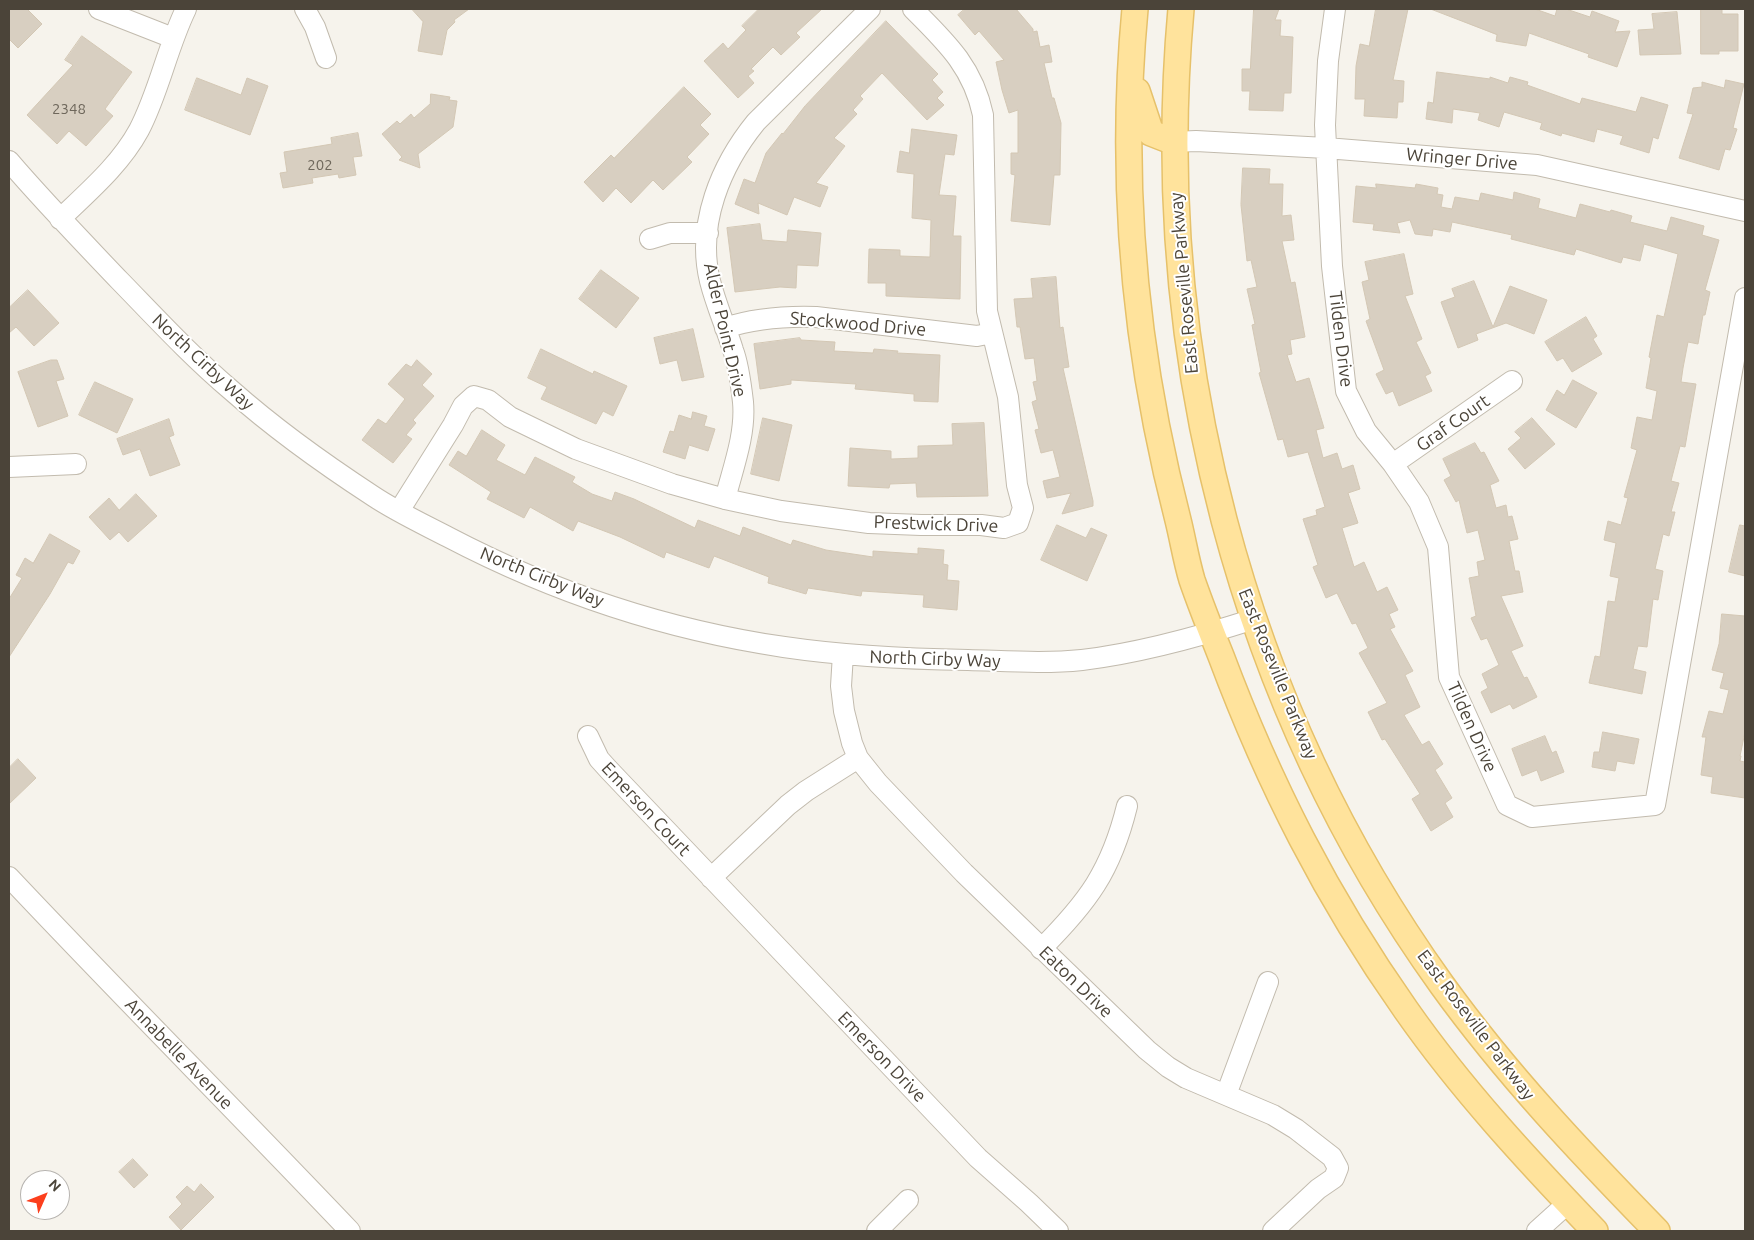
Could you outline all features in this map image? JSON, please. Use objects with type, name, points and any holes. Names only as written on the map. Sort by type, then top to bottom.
[{"type":"main road","points":[[1136,9],[1131,74],[1130,187],[1135,283],[1163,460],[1191,577],[1244,717],[1284,806],[1334,900],[1406,1010],[1447,1066],[1525,1158],[1596,1231]]},
{"type":"main road","name":"East Roseville Parkway","points":[[1180,9],[1175,79],[1176,235],[1191,367],[1215,491],[1234,558],[1254,619],[1287,704],[1324,787],[1369,871],[1401,925],[1446,990],[1483,1040],[1558,1129],[1657,1231]]},
{"type":"main road","points":[[1131,74],[1151,133],[1174,142]]},
{"type":"street","points":[[98,9],[173,38]]},
{"type":"street","points":[[60,219],[111,169],[132,142],[148,111],[173,38],[186,9]]},
{"type":"street","points":[[306,9],[315,27],[326,58]]},
{"type":"street","name":"Alder Point Drive","points":[[725,499],[742,429],[743,404],[734,351],[710,278],[707,254],[708,233],[715,194],[732,156],[742,139],[756,122],[870,9]]},
{"type":"street","name":"Prestwick Drive","points":[[399,511],[453,426],[463,406],[474,396],[488,400],[510,417],[576,449],[672,484],[725,499],[781,511],[870,523],[1004,528],[1018,523],[1023,508],[1017,485],[1009,406],[988,310],[983,123],[978,95],[955,53],[913,9]]},
{"type":"street","name":"Tilden Drive","points":[[1335,9],[1328,61],[1325,125],[1332,266],[1346,391],[1366,431],[1393,464],[1419,502],[1438,547],[1449,677],[1507,805],[1532,817],[1655,805],[1745,298]]},
{"type":"street","name":"Wringer Drive","points":[[1174,142],[1196,141],[1326,148],[1537,165],[1745,211]]},
{"type":"street","name":"North Cirby Way","points":[[9,161],[60,219],[170,334],[265,419],[317,457],[399,511],[469,548],[532,577],[589,598],[701,631],[786,648],[906,659],[1042,663],[1115,656],[1184,641],[1254,619]]},
{"type":"street","points":[[650,239],[670,233],[708,233]]},
{"type":"street","name":"Stockwood Drive","points":[[725,328],[759,319],[790,316],[816,317],[977,336],[992,333]]},
{"type":"street","name":"Graf Court","points":[[1393,464],[1512,382]]},
{"type":"street","points":[[9,467],[76,464]]},
{"type":"street","name":"Eaton Drive","points":[[843,654],[841,686],[844,711],[858,758],[878,783],[964,873],[1146,1050],[1168,1067],[1186,1078],[1273,1115],[1296,1129],[1332,1157],[1338,1168],[1334,1178],[1318,1189],[1273,1231]]},
{"type":"street","name":"Emerson Court","points":[[588,736],[592,748],[603,764],[711,878]]},
{"type":"street","points":[[711,878],[800,796],[858,758]]},
{"type":"street","points":[[1041,949],[1074,914],[1101,877],[1113,852],[1126,806]]},
{"type":"street","name":"Annabelle Avenue","points":[[9,877],[103,977],[350,1231]]},
{"type":"street","name":"Emerson Drive","points":[[711,878],[978,1158],[1058,1231]]},
{"type":"street","points":[[1226,1095],[1268,982]]},
{"type":"street","points":[[877,1231],[908,1200]]},
{"type":"street","points":[[1537,1231],[1568,1202]]},
{"type":"building","points":[[9,9],[27,9],[42,24],[18,48],[9,39]]},
{"type":"building","points":[[412,9],[469,9],[454,20],[455,22],[447,30],[442,55],[418,51],[423,22]]},
{"type":"building","points":[[759,9],[822,9],[796,33],[800,37],[781,55],[773,47],[751,69],[754,71],[748,76],[754,83],[738,98],[704,61],[723,43],[728,49],[746,30],[742,26]]},
{"type":"building","points":[[965,9],[1016,9],[1033,29],[1033,32],[1037,31],[1040,47],[1049,45],[1052,62],[1044,63],[1052,98],[1054,98],[1061,123],[1060,175],[1054,175],[1050,225],[1011,221],[1015,175],[1011,174],[1011,153],[1018,153],[1018,110],[1009,113],[1002,90],[996,62],[1004,60],[979,31],[975,35],[958,15]]},
{"type":"building","points":[[1254,9],[1279,9],[1275,20],[1281,20],[1280,36],[1293,37],[1291,93],[1284,93],[1283,111],[1249,110],[1250,91],[1242,91],[1242,69],[1250,69]]},
{"type":"building","points":[[1376,9],[1408,9],[1393,80],[1404,81],[1403,102],[1398,102],[1397,118],[1364,116],[1365,99],[1355,99],[1356,66],[1360,44],[1369,46]]},
{"type":"building","points":[[1431,9],[1535,9],[1555,16],[1557,9],[1566,9],[1590,17],[1592,11],[1619,21],[1615,32],[1630,31],[1617,67],[1588,57],[1589,54],[1529,33],[1526,46],[1496,41],[1497,35]]},
{"type":"building","points":[[1701,9],[1722,9],[1722,14],[1738,14],[1738,51],[1719,51],[1719,54],[1701,54]]},
{"type":"building","points":[[1677,12],[1681,54],[1640,55],[1638,30],[1654,29],[1652,14]]},
{"type":"building","points":[[886,21],[938,74],[932,80],[943,92],[937,98],[944,105],[927,120],[882,73],[860,96],[863,99],[853,110],[857,114],[834,138],[845,146],[816,183],[828,187],[820,207],[794,197],[787,215],[758,203],[759,214],[735,204],[744,179],[755,183],[766,153],[782,133],[805,106]]},
{"type":"building","points":[[82,36],[132,72],[105,109],[113,116],[86,146],[69,131],[57,144],[27,115],[73,65],[65,60]]},
{"type":"building","points":[[1437,72],[1490,79],[1490,77],[1508,83],[1510,77],[1528,82],[1527,85],[1580,104],[1582,98],[1636,112],[1641,97],[1668,105],[1658,139],[1653,137],[1649,153],[1620,144],[1623,136],[1597,129],[1594,142],[1562,133],[1561,136],[1540,129],[1542,123],[1504,112],[1499,127],[1478,120],[1480,113],[1453,109],[1452,123],[1426,119],[1428,102],[1433,103]]},
{"type":"building","points":[[197,78],[241,95],[247,78],[268,86],[250,135],[185,110]]},
{"type":"building","points":[[1726,80],[1744,84],[1733,128],[1737,129],[1730,150],[1725,149],[1719,170],[1679,158],[1693,114],[1687,113],[1693,88],[1702,87],[1702,82],[1724,88]]},
{"type":"building","points":[[684,87],[711,114],[700,125],[709,134],[687,157],[692,162],[663,190],[653,180],[631,203],[616,188],[603,202],[584,182],[611,155],[614,158]]},
{"type":"building","points":[[431,94],[450,97],[449,100],[457,101],[453,127],[418,154],[420,168],[399,160],[402,157],[382,134],[397,121],[400,124],[411,114],[414,118],[430,104]]},
{"type":"building","points":[[912,129],[957,135],[954,155],[945,154],[939,195],[956,196],[953,236],[961,236],[960,299],[886,296],[886,283],[868,283],[869,249],[900,250],[900,256],[930,257],[931,220],[912,218],[914,174],[897,172],[900,151],[909,153]]},
{"type":"building","points":[[358,133],[362,156],[353,157],[356,175],[339,178],[338,174],[312,178],[313,183],[283,188],[280,173],[287,172],[284,152],[332,144],[331,138]]},
{"type":"building","points":[[1243,168],[1270,169],[1269,184],[1283,184],[1282,216],[1291,215],[1294,240],[1282,241],[1291,283],[1295,282],[1305,337],[1290,340],[1292,354],[1287,355],[1296,382],[1309,378],[1324,428],[1316,430],[1323,458],[1337,453],[1342,469],[1353,465],[1360,489],[1348,493],[1358,523],[1342,528],[1354,567],[1364,562],[1377,592],[1387,587],[1398,610],[1389,614],[1395,627],[1390,629],[1413,671],[1405,675],[1420,707],[1404,715],[1422,745],[1429,741],[1443,764],[1435,770],[1452,798],[1445,803],[1453,817],[1431,831],[1412,799],[1420,794],[1385,739],[1382,740],[1368,712],[1387,703],[1359,653],[1368,648],[1356,623],[1352,624],[1337,593],[1326,598],[1313,567],[1318,565],[1303,519],[1317,515],[1316,510],[1325,507],[1308,452],[1288,457],[1283,439],[1278,440],[1259,373],[1261,372],[1252,325],[1255,324],[1247,289],[1257,287],[1251,260],[1247,261],[1241,205]]},
{"type":"building","points":[[1376,184],[1415,188],[1416,184],[1438,188],[1437,194],[1443,195],[1441,207],[1452,209],[1455,197],[1479,201],[1481,193],[1513,200],[1514,192],[1540,199],[1538,208],[1576,218],[1580,204],[1632,216],[1630,222],[1667,231],[1671,217],[1704,226],[1702,235],[1719,240],[1705,290],[1710,292],[1705,315],[1703,315],[1698,344],[1688,342],[1683,368],[1681,382],[1696,384],[1685,447],[1680,446],[1671,481],[1679,483],[1671,512],[1675,512],[1669,536],[1663,534],[1655,569],[1663,571],[1658,600],[1653,599],[1647,647],[1638,646],[1633,669],[1646,672],[1642,694],[1589,683],[1595,656],[1600,657],[1608,601],[1615,602],[1619,578],[1610,576],[1616,543],[1604,540],[1608,521],[1621,525],[1628,498],[1624,497],[1637,450],[1631,448],[1637,417],[1652,420],[1657,391],[1646,388],[1651,358],[1649,357],[1657,315],[1664,317],[1678,254],[1644,244],[1640,261],[1623,257],[1621,263],[1576,249],[1574,255],[1511,239],[1512,235],[1452,222],[1450,232],[1433,229],[1432,236],[1415,234],[1410,220],[1397,223],[1400,233],[1373,230],[1374,224],[1353,222],[1356,186],[1376,188]]},
{"type":"building","points":[[760,224],[762,240],[787,242],[788,230],[821,233],[818,266],[797,265],[796,288],[780,287],[735,292],[727,228]]},
{"type":"building","points":[[1404,254],[1413,294],[1405,296],[1422,339],[1416,342],[1431,373],[1425,376],[1432,391],[1399,406],[1393,391],[1386,394],[1376,374],[1384,370],[1366,321],[1370,319],[1362,282],[1369,280],[1365,262]]},
{"type":"building","points":[[601,270],[639,298],[616,328],[579,299]]},
{"type":"building","points":[[1056,277],[1060,328],[1063,327],[1069,367],[1063,368],[1093,501],[1093,506],[1062,514],[1071,493],[1047,498],[1043,481],[1060,477],[1053,450],[1041,453],[1035,430],[1039,429],[1032,402],[1037,400],[1033,382],[1037,381],[1034,358],[1025,359],[1020,327],[1017,327],[1014,299],[1033,298],[1031,279]]},
{"type":"building","points":[[1474,281],[1493,327],[1510,286],[1547,300],[1534,334],[1506,323],[1476,334],[1478,340],[1458,348],[1441,302],[1455,297],[1452,289]]},
{"type":"building","points":[[28,290],[59,323],[34,346],[16,327],[9,333],[9,308]]},
{"type":"building","points":[[1586,317],[1597,336],[1593,339],[1602,354],[1572,372],[1563,358],[1557,361],[1545,342]]},
{"type":"building","points":[[693,329],[704,377],[682,381],[677,360],[660,364],[654,338]]},
{"type":"building","points":[[800,338],[801,340],[835,342],[834,351],[873,353],[874,349],[898,351],[897,353],[940,355],[938,402],[914,401],[914,394],[855,389],[856,384],[791,380],[791,384],[760,389],[754,344]]},
{"type":"building","points":[[541,349],[593,374],[594,371],[627,386],[613,416],[603,411],[596,424],[541,399],[547,387],[528,378]]},
{"type":"building","points":[[51,360],[57,360],[64,379],[56,381],[68,416],[38,427],[18,372]]},
{"type":"building","points":[[417,360],[432,374],[422,385],[434,396],[413,420],[416,423],[406,435],[412,439],[393,463],[362,440],[378,419],[386,424],[405,399],[388,384],[406,364],[411,367]]},
{"type":"building","points":[[1573,380],[1597,393],[1576,428],[1546,410],[1557,390],[1564,395]]},
{"type":"building","points":[[95,382],[133,399],[117,433],[79,415]]},
{"type":"building","points":[[693,412],[707,416],[704,426],[715,429],[708,451],[689,445],[685,459],[663,452],[670,431],[674,432],[679,415],[691,419]]},
{"type":"building","points":[[763,418],[792,425],[779,481],[751,474]]},
{"type":"building","points":[[1532,418],[1555,444],[1525,469],[1508,449],[1521,438],[1515,432]]},
{"type":"building","points":[[169,419],[174,435],[169,437],[180,465],[150,476],[140,449],[123,455],[117,439]]},
{"type":"building","points":[[984,423],[988,496],[917,497],[916,483],[890,484],[889,488],[848,486],[850,448],[891,451],[891,459],[918,458],[918,446],[953,445],[952,424]]},
{"type":"building","points":[[482,430],[505,445],[496,460],[525,475],[535,457],[575,477],[572,482],[592,494],[612,501],[615,492],[695,528],[698,520],[740,536],[743,527],[791,545],[793,540],[826,550],[873,557],[873,551],[918,554],[918,548],[944,550],[943,564],[948,565],[947,580],[959,581],[957,610],[923,607],[924,595],[862,591],[861,596],[808,588],[806,594],[768,583],[769,577],[714,556],[709,568],[666,552],[664,558],[620,537],[578,521],[573,531],[530,507],[524,518],[487,499],[491,492],[449,465],[458,451],[466,456]]},
{"type":"building","points":[[1475,443],[1481,453],[1484,452],[1499,481],[1490,485],[1496,508],[1506,505],[1508,517],[1512,516],[1518,539],[1509,541],[1515,571],[1519,571],[1523,592],[1501,596],[1523,646],[1511,651],[1524,678],[1527,677],[1537,697],[1513,709],[1510,704],[1491,713],[1481,692],[1488,688],[1482,674],[1499,665],[1487,638],[1481,640],[1471,618],[1476,616],[1469,578],[1479,576],[1477,562],[1485,560],[1478,530],[1467,533],[1459,500],[1456,502],[1444,480],[1451,476],[1443,459]]},
{"type":"building","points":[[136,494],[157,516],[128,542],[119,532],[110,540],[89,517],[109,498],[119,510]]},
{"type":"building","points":[[1057,525],[1086,538],[1091,528],[1107,535],[1087,581],[1041,560]]},
{"type":"building","points":[[1740,525],[1745,526],[1745,576],[1729,572]]},
{"type":"building","points":[[50,534],[80,551],[73,564],[68,562],[50,594],[9,657],[9,599],[22,578],[16,575],[25,558],[33,563]]},
{"type":"building","points":[[1722,614],[1745,616],[1745,732],[1740,761],[1745,762],[1745,798],[1711,793],[1713,777],[1701,775],[1706,737],[1702,737],[1709,711],[1723,714],[1729,690],[1720,688],[1724,673],[1712,670],[1719,644]]},
{"type":"building","points":[[1603,732],[1639,739],[1634,764],[1617,761],[1615,771],[1592,767],[1594,752],[1599,752]]},
{"type":"building","points":[[1545,736],[1552,753],[1556,751],[1564,772],[1541,781],[1537,770],[1522,776],[1512,749]]},
{"type":"building","points":[[18,759],[36,778],[9,804],[9,768]]},
{"type":"building","points":[[133,1159],[148,1175],[134,1188],[119,1172]]},
{"type":"building","points":[[201,1184],[214,1197],[181,1230],[169,1217],[182,1204],[176,1197],[187,1186],[194,1192]]}]
